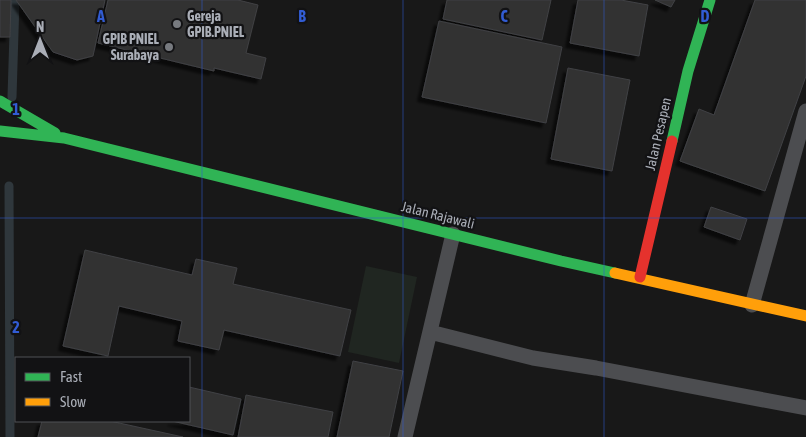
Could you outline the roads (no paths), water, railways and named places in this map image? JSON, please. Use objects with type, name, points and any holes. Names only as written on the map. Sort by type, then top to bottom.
[{"type":"main road","name":"Jalan Pesapen","points":[[640,277],[688,71],[710,0]]},
{"type":"main road","name":"Jalan Rajawali","points":[[0,101],[64,138]]},
{"type":"main road","name":"Jalan Rajawali","points":[[0,131],[64,138],[561,261],[640,277],[806,316]]},
{"type":"lane","points":[[752,304],[806,111]]},
{"type":"lane","points":[[405,437],[453,234]]},
{"type":"lane","points":[[430,332],[533,358],[596,368],[806,408]]},
{"type":"waterway","points":[[12,97],[15,0]]},
{"type":"waterway","points":[[9,186],[10,437]]},
{"type":"place","name":"Gereja GPIB.PNIEL","points":[[177,24]]},
{"type":"place","name":"GPIB PNIEL Surabaya","points":[[169,47]]}]
